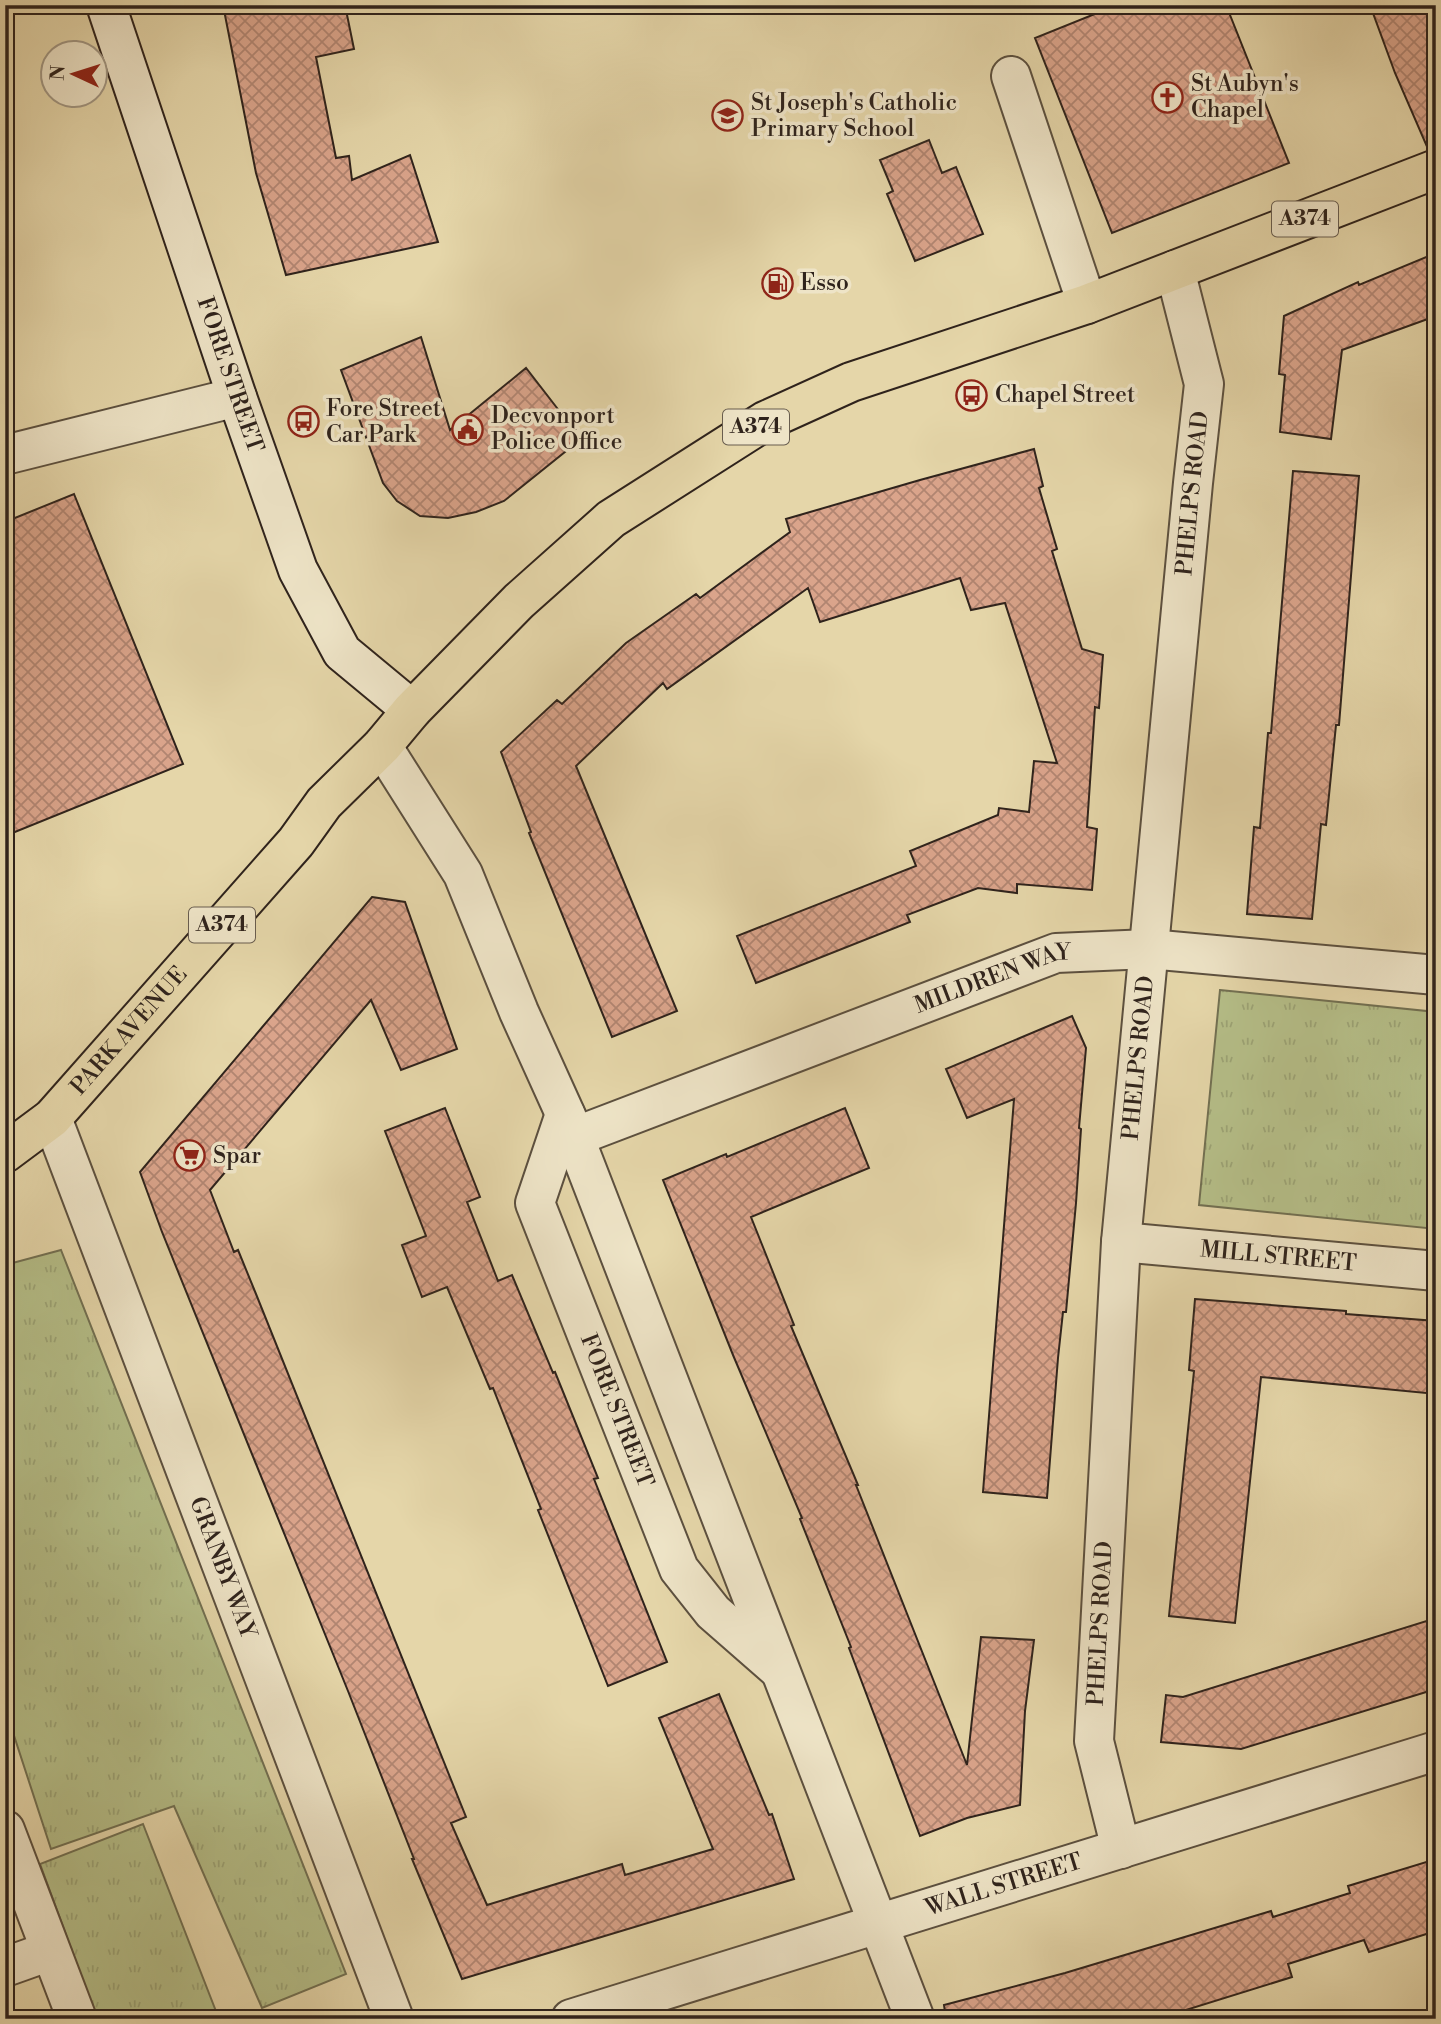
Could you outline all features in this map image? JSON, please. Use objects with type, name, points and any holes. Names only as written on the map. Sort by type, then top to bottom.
[{"type":"main road","name":"A374","points":[[412,710],[519,601],[611,519],[765,421],[851,382],[1087,304],[1436,169]]},
{"type":"main road","name":"PARK AVENUE","points":[[5,1153],[52,1118],[296,842],[324,803],[382,746],[412,710]]},
{"type":"street","name":"FORE STREET","points":[[106,5],[298,570],[342,652],[412,710]]},
{"type":"street","points":[[1011,76],[1087,304]]},
{"type":"street","name":"PHELPS ROAD","points":[[1121,1849],[1094,1741],[1121,1242],[1204,384],[1175,270]]},
{"type":"street","points":[[5,455],[237,397]]},
{"type":"street","name":"FORE STREET","points":[[382,746],[463,874],[569,1125],[915,2019]]},
{"type":"street","name":"MILDREN WAY","points":[[569,1125],[1056,953],[1149,949],[1436,975]]},
{"type":"street","name":"GRANBY WAY","points":[[52,1118],[394,2019]]},
{"type":"street","name":"FORE STREET","points":[[569,1125],[535,1203],[679,1569],[713,1612],[781,1671]]},
{"type":"street","name":"MILL STREET","points":[[1121,1242],[1436,1271]]},
{"type":"street","name":"WALL STREET","points":[[571,2019],[1436,1751]]},
{"type":"street","points":[[5,1830],[77,2019]]},
{"type":"street","points":[[5,1967],[50,1951]]},
{"type":"green space","points":[[1220,990],[1436,1012],[1436,1229],[1199,1205]]},
{"type":"green space","points":[[61,1250],[346,1974],[262,2008],[174,1806],[51,1849],[5,1708],[5,1265]]},
{"type":"green space","points":[[143,1824],[219,2019],[97,2019],[40,1864]]},
{"type":"building","points":[[223,5],[345,5],[354,49],[316,57],[336,158],[349,156],[352,180],[410,155],[438,242],[286,275],[256,173]]},
{"type":"building","name":"St Aubyn's Chapel","points":[[1117,5],[1226,5],[1289,163],[1112,233],[1035,38]]},
{"type":"building","points":[[1370,5],[1436,5],[1436,148],[1428,149],[1395,73]]},
{"type":"building","points":[[929,140],[942,173],[956,167],[983,234],[915,261],[887,194],[893,191],[880,160]]},
{"type":"building","points":[[1436,253],[1436,316],[1342,350],[1331,439],[1280,432],[1285,375],[1279,374],[1284,316],[1358,282],[1359,285]]},
{"type":"building","name":"Decvonport Police Office","points":[[421,337],[450,430],[526,368],[581,439],[504,501],[476,512],[448,518],[420,516],[397,501],[383,483],[341,370]]},
{"type":"building","points":[[1034,449],[1043,486],[1039,488],[1057,549],[1052,551],[1082,649],[1103,655],[1099,708],[1095,707],[1087,827],[1097,829],[1092,890],[1017,884],[1017,893],[978,888],[907,915],[910,922],[756,983],[737,936],[916,866],[910,851],[998,815],[999,808],[1029,812],[1034,761],[1057,763],[1005,603],[971,610],[960,578],[820,622],[808,588],[667,689],[663,683],[576,766],[677,1011],[612,1037],[529,833],[531,832],[501,752],[557,700],[562,704],[626,643],[696,594],[700,598],[790,532],[786,519]]},
{"type":"building","points":[[1293,471],[1359,476],[1339,725],[1336,725],[1326,825],[1321,824],[1312,919],[1247,914],[1254,827],[1260,828],[1268,733],[1271,733]]},
{"type":"building","points":[[74,494],[183,764],[5,836],[5,522]]},
{"type":"building","points":[[372,897],[405,902],[457,1049],[401,1070],[371,1000],[210,1190],[234,1252],[238,1250],[256,1294],[466,1817],[451,1823],[487,1905],[622,1864],[625,1875],[713,1849],[659,1718],[719,1694],[769,1815],[772,1814],[794,1879],[462,1979],[140,1172]]},
{"type":"building","points":[[1072,1016],[1086,1048],[1076,1203],[1066,1312],[1063,1312],[1058,1358],[1047,1498],[983,1492],[1014,1099],[967,1118],[946,1069]]},
{"type":"building","points":[[445,1108],[480,1197],[467,1202],[498,1281],[512,1275],[598,1478],[594,1479],[667,1662],[608,1686],[493,1388],[490,1389],[447,1287],[422,1297],[402,1245],[426,1236],[385,1131]]},
{"type":"building","points":[[845,1108],[869,1168],[751,1217],[794,1325],[791,1326],[858,1485],[967,1765],[981,1637],[1034,1640],[1025,1711],[1020,1805],[967,1818],[920,1836],[849,1648],[851,1647],[800,1519],[802,1518],[663,1180],[726,1154],[727,1157]]},
{"type":"building","points":[[1195,1299],[1436,1321],[1436,1394],[1261,1377],[1235,1623],[1169,1616],[1194,1371],[1189,1370]]},
{"type":"building","points":[[1436,1618],[1436,1689],[1241,1749],[1161,1742],[1166,1695],[1183,1697]]},
{"type":"building","points":[[1436,1859],[1436,1931],[1369,1952],[1364,1940],[1288,1964],[1292,1977],[1157,2019],[946,2019],[944,2005],[1065,1973],[1271,1911],[1273,1917],[1350,1893],[1348,1886]]},
{"type":"place","name":"St Aubyn's Chapel","points":[[1168,97]]},
{"type":"place","name":"St Joseph's Catholic Primary School","points":[[728,116]]},
{"type":"place","name":"Esso","points":[[777,283]]},
{"type":"place","name":"Chapel Street","points":[[972,395]]},
{"type":"place","name":"Fore Street Car Park","points":[[303,422]]},
{"type":"place","name":"Decvonport Police Office","points":[[468,429]]},
{"type":"place","name":"Spar","points":[[190,1156]]}]
